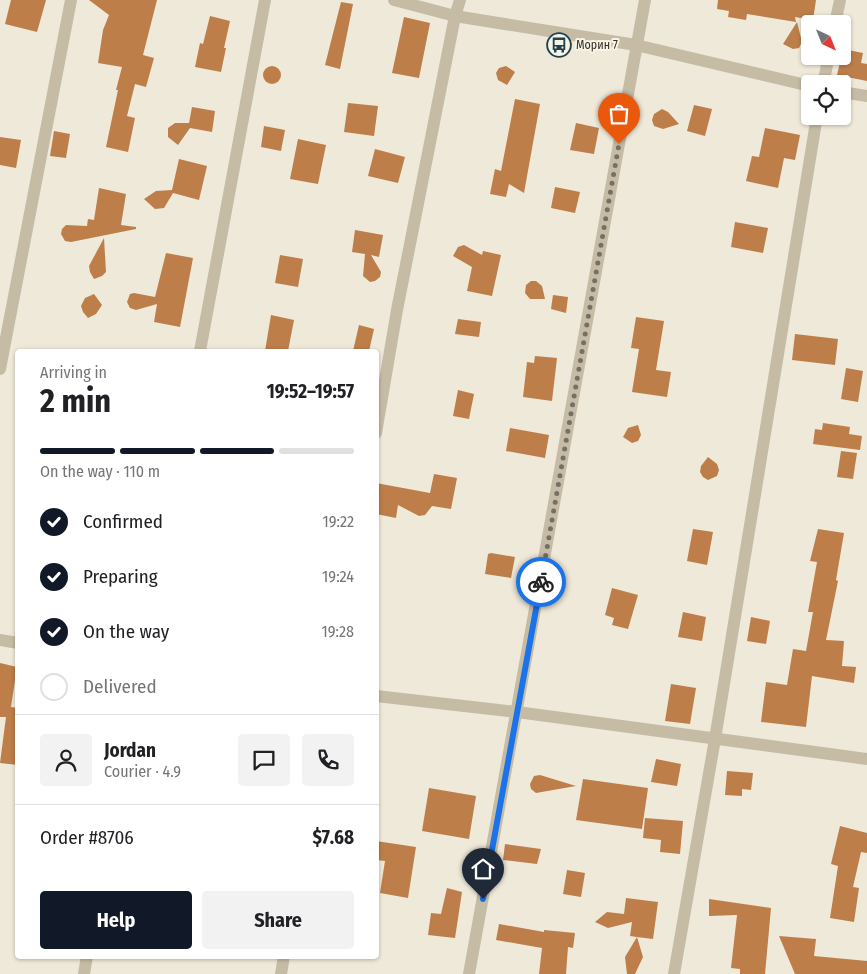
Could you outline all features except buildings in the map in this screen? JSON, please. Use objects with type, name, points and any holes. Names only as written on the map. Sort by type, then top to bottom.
[{"type":"street","points":[[0,369],[71,0]]},
{"type":"street","points":[[200,349],[265,0]]},
{"type":"street","points":[[394,0],[455,16],[636,46],[801,84]]},
{"type":"street","points":[[379,415],[397,310],[455,16],[460,0]]},
{"type":"street","points":[[469,974],[645,0]]},
{"type":"street","points":[[837,15],[840,0]]},
{"type":"street","points":[[851,93],[867,96]]},
{"type":"street","points":[[674,974],[715,739],[816,125]]},
{"type":"street","points":[[0,640],[15,642]]},
{"type":"street","points":[[379,696],[517,712],[867,759]]},
{"type":"street","points":[[84,974],[86,959]]},
{"type":"street","points":[[281,974],[284,959]]},
{"type":"way so far","points":[[541,582],[619,144]]},
{"type":"place","name":"Морин 7","points":[[559,45]]},
{"type":"route","points":[[483,899],[541,582]]}]
